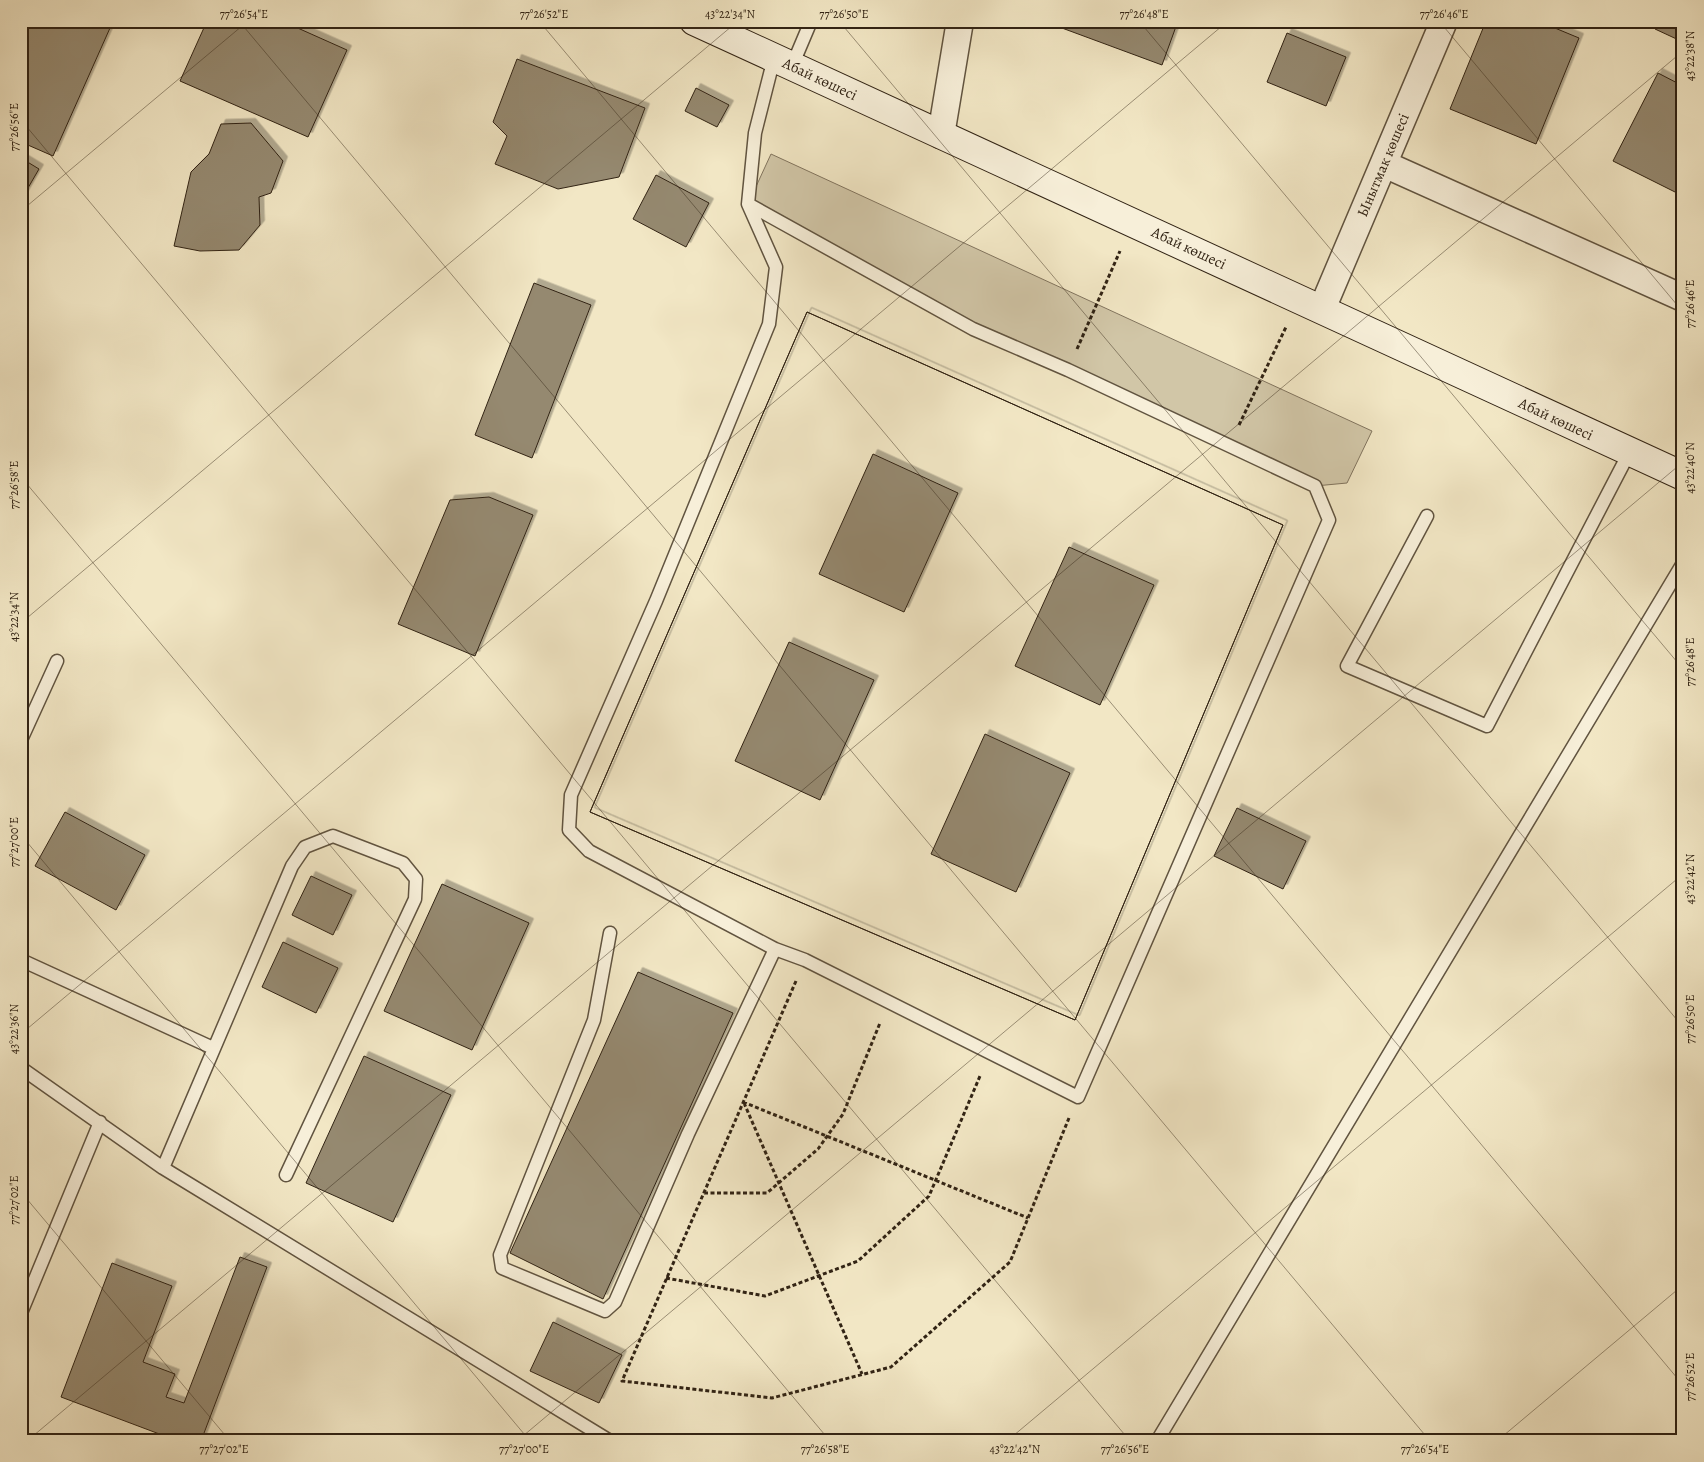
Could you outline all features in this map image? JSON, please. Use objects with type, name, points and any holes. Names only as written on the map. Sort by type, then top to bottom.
[{"type":"main road","name":"Абай көшесі","points":[[694,21],[1311,304],[1629,453],[1683,476]]},
{"type":"street","points":[[941,135],[960,21]]},
{"type":"street","name":"Ынытмак көшесі","points":[[1311,304],[1384,164],[1444,21]]},
{"type":"street","points":[[1384,164],[1683,298]]},
{"type":"lane","points":[[748,204],[973,329],[1068,370],[1315,486],[1329,520],[1078,1097],[806,960],[775,949],[589,850],[568,830],[571,795],[656,601],[769,324],[776,267],[748,204],[755,133],[783,62],[811,21]]},
{"type":"lane","points":[[1427,516],[1347,666],[1488,726],[1629,453]]},
{"type":"lane","points":[[1157,1441],[1683,563]]},
{"type":"lane","points":[[21,740],[57,661]]},
{"type":"lane","points":[[163,1168],[292,866],[305,846],[333,836],[402,863],[416,879],[415,899],[286,1175]]},
{"type":"lane","points":[[610,933],[594,1020],[500,1255],[502,1268],[605,1310],[615,1302],[688,1134],[775,949]]},
{"type":"lane","points":[[21,960],[213,1048]]},
{"type":"lane","points":[[21,1068],[163,1168],[610,1441]]},
{"type":"lane","points":[[21,1313],[100,1122]]},
{"type":"path","points":[[1068,370],[1132,222]]},
{"type":"path","points":[[1229,446],[1311,304]]},
{"type":"path","points":[[806,960],[622,1381],[772,1398],[891,1366],[1010,1262],[1078,1097]]},
{"type":"path","points":[[704,1193],[767,1193],[818,1150],[844,1114],[888,1001]]},
{"type":"path","points":[[666,1278],[765,1296],[858,1262],[929,1196],[990,1053]]},
{"type":"path","points":[[744,1102],[1028,1218]]},
{"type":"path","points":[[744,1102],[862,1374]]},
{"type":"shaded area","points":[[771,154],[1372,431],[1347,483],[1315,486],[973,329],[748,204]]},
{"type":"building","points":[[21,21],[94,21],[110,28],[53,156],[21,142]]},
{"type":"building","points":[[207,21],[282,21],[347,50],[308,137],[180,81]]},
{"type":"building","points":[[1043,21],[1178,21],[1162,65]]},
{"type":"building","points":[[1486,21],[1538,21],[1579,38],[1536,144],[1450,109]]},
{"type":"building","points":[[1658,21],[1683,21],[1683,42],[1655,29]]},
{"type":"building","points":[[1287,33],[1346,57],[1326,106],[1267,82]]},
{"type":"building","points":[[517,59],[645,108],[619,177],[558,189],[495,164],[507,136],[493,122]]},
{"type":"building","points":[[1658,73],[1683,86],[1683,196],[1613,161]]},
{"type":"building","points":[[696,88],[729,105],[717,127],[685,111]]},
{"type":"building","points":[[251,123],[283,161],[271,193],[259,197],[260,225],[239,250],[200,251],[174,246],[191,172],[209,154],[221,124]]},
{"type":"building","points":[[21,158],[39,169],[21,200]]},
{"type":"building","points":[[656,175],[709,203],[686,247],[633,219]]},
{"type":"building","points":[[534,283],[591,305],[532,458],[475,435]]},
{"type":"building","points":[[807,312],[1283,525],[1075,1020],[590,812]],"holes":[[[873,454],[958,493],[904,612],[819,574]],[[1069,547],[1154,585],[1100,705],[1015,666]],[[789,642],[874,680],[820,800],[735,761]],[[985,734],[1070,773],[1016,892],[931,854]]]},
{"type":"building","points":[[807,312],[1283,525],[1075,1020],[590,812]]},
{"type":"building","points":[[489,497],[533,515],[475,656],[398,624],[450,500]]},
{"type":"building","points":[[1237,808],[1306,841],[1283,889],[1214,856]]},
{"type":"building","points":[[65,812],[145,855],[116,910],[35,866]]},
{"type":"building","points":[[311,876],[352,895],[333,935],[292,915]]},
{"type":"building","points":[[442,884],[529,923],[472,1050],[384,1011]]},
{"type":"building","points":[[283,942],[338,968],[316,1013],[262,987]]},
{"type":"building","points":[[638,972],[733,1013],[603,1299],[510,1253]]},
{"type":"building","points":[[364,1056],[451,1095],[393,1222],[306,1183]]},
{"type":"building","points":[[240,1257],[267,1267],[201,1441],[178,1441],[61,1397],[112,1263],[172,1286],[143,1362],[175,1374],[166,1397],[184,1403]]},
{"type":"building","points":[[553,1322],[622,1355],[599,1403],[530,1371]]}]
